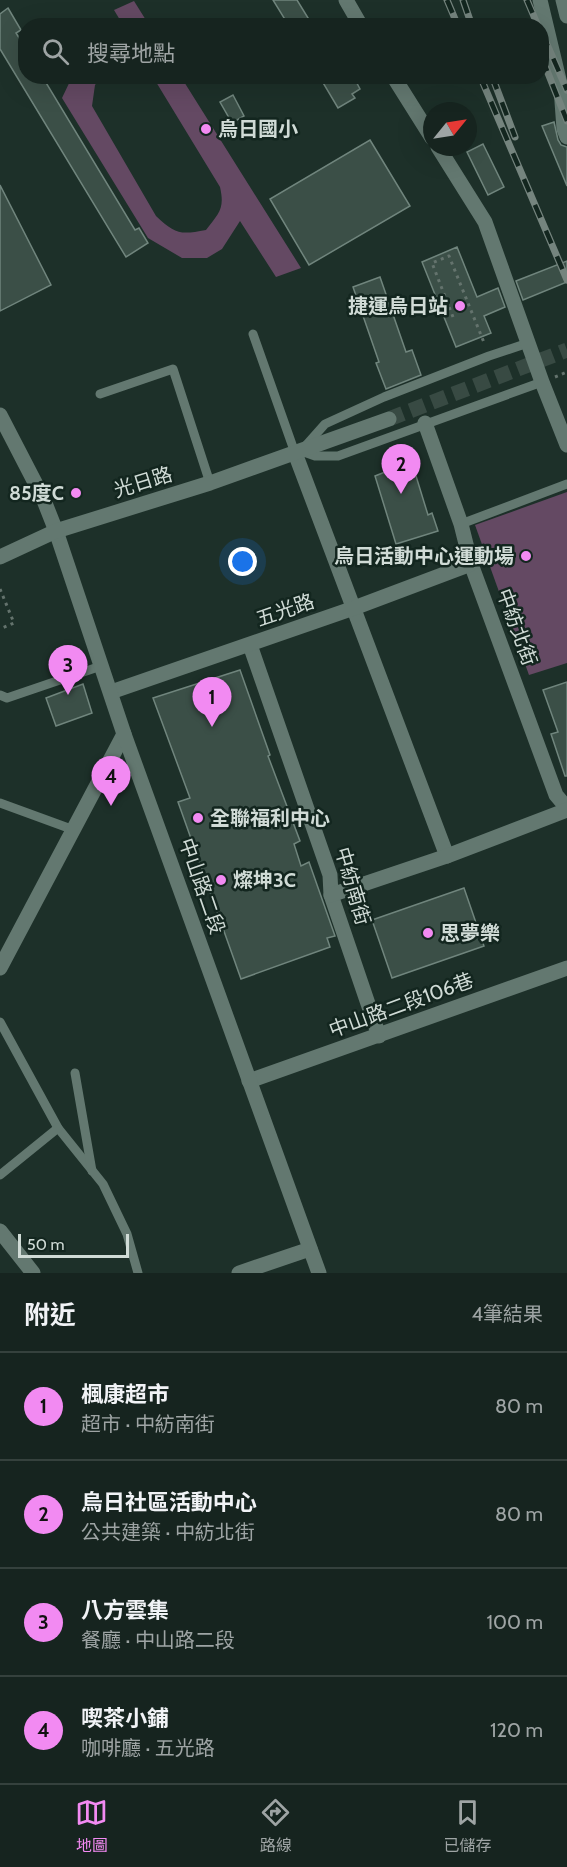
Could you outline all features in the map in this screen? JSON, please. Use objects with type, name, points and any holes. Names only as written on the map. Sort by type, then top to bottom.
[{"type":"street","points":[[345,0],[356,18]]},
{"type":"street","points":[[540,0],[544,18]]},
{"type":"street","points":[[563,0],[567,16]]},
{"type":"street","points":[[549,38],[561,88],[564,129],[567,137]]},
{"type":"street","points":[[398,84],[423,124]]},
{"type":"street","points":[[444,156],[485,222],[567,446]]},
{"type":"street","name":"中山路二段","points":[[0,415],[44,498],[124,734],[319,1273]]},
{"type":"street","name":"光日路","points":[[0,557],[56,531],[210,483],[389,419]]},
{"type":"street","name":"中紡北街","points":[[425,423],[461,524],[471,564],[556,795],[567,809]]},
{"type":"street","points":[[298,452],[447,856]]},
{"type":"street","name":"五光路","points":[[111,692],[250,645],[471,564]]},
{"type":"street","name":"中紡南街","points":[[250,645],[330,875],[331,896],[379,1036]]},
{"type":"street","points":[[0,968],[124,734]]},
{"type":"street","points":[[331,896],[447,856],[567,809]]},
{"type":"street","name":"中山路二段106巷","points":[[249,1081],[567,968]]},
{"type":"street","points":[[0,1231],[33,1273]]},
{"type":"street","points":[[240,1273],[310,1249]]},
{"type":"lane","points":[[253,334],[298,452]]},
{"type":"lane","name":"光日路","points":[[298,452],[325,424],[384,397],[528,343]]},
{"type":"lane","points":[[99,394],[173,369],[210,483]]},
{"type":"lane","name":"光日路","points":[[298,452],[315,456],[338,456],[542,382]]},
{"type":"lane","points":[[461,524],[567,484]]},
{"type":"lane","points":[[0,695],[7,698],[101,666]]},
{"type":"lane","points":[[0,803],[74,830]]},
{"type":"lane","points":[[0,1022],[58,1128],[103,1184],[127,1234],[138,1273]]},
{"type":"lane","points":[[75,1073],[92,1171]]},
{"type":"lane","points":[[0,1175],[58,1128]]},
{"type":"path","points":[[453,317],[432,263],[449,256],[482,337]]},
{"type":"path","points":[[0,589],[14,623],[0,629]]},
{"type":"shaded area","points":[[134,1],[145,18],[119,18],[114,10]]},
{"type":"shaded area","points":[[69,84],[96,84],[92,106],[156,216],[173,230],[184,233],[206,230],[217,215],[222,201],[220,187],[157,84],[185,84],[301,268],[276,277],[240,221],[222,249],[207,258],[182,258],[148,238],[62,98]]},
{"type":"shaded area","name":"烏日活動中心運動場","points":[[567,492],[567,663],[529,675],[475,525]]},
{"type":"building","points":[[273,0],[297,0],[308,18],[284,18]]},
{"type":"building","points":[[8,8],[18,25],[16,33],[18,36],[18,79],[0,49],[0,14]]},
{"type":"building","points":[[21,84],[47,84],[135,230],[139,228],[148,243],[126,257]]},
{"type":"building","points":[[324,84],[357,84],[360,89],[352,94],[355,98],[338,108]]},
{"type":"building","points":[[233,95],[244,116],[232,123],[220,102]]},
{"type":"building","points":[[554,122],[558,140],[561,145],[567,147],[567,186],[542,126]]},
{"type":"building","points":[[370,140],[410,206],[309,265],[270,199]]},
{"type":"building","points":[[483,144],[504,187],[488,195],[469,156],[477,156],[477,147]]},
{"type":"building","points":[[0,185],[51,285],[0,311]]},
{"type":"building","name":"捷運烏日站","points":[[457,247],[477,297],[498,288],[505,307],[484,316],[491,333],[456,347],[422,262]]},
{"type":"building","points":[[567,261],[567,282],[523,300],[516,281]]},
{"type":"building","points":[[380,277],[406,352],[412,350],[421,375],[386,389],[353,287]]},
{"type":"building","points":[[395,468],[406,469],[416,476],[428,515],[432,513],[438,531],[396,544],[375,476]]},
{"type":"building","points":[[240,670],[270,755],[268,756],[300,841],[294,844],[301,866],[309,862],[335,936],[327,938],[330,947],[241,979],[178,802],[190,798],[153,698]]},
{"type":"building","points":[[567,682],[567,776],[565,776],[551,734],[558,732],[543,690]]},
{"type":"building","points":[[83,684],[92,713],[56,726],[46,698]]},
{"type":"building","name":"思夢樂","points":[[464,888],[484,946],[392,978],[372,920]]},
{"type":"tunnel","points":[[389,419],[567,350]]},
{"type":"railway","points":[[447,0],[455,18]]},
{"type":"railway","points":[[463,0],[469,18]]},
{"type":"railway","points":[[527,0],[535,18]]},
{"type":"railway","points":[[549,49],[567,90]]},
{"type":"railway","points":[[549,76],[567,121]]},
{"type":"railway","points":[[483,84],[567,280]]},
{"type":"railway","points":[[495,84],[515,137]]},
{"type":"place","name":"烏日國小","points":[[206,129]]},
{"type":"place","name":"捷運烏日站","points":[[460,306]]},
{"type":"place","name":"85度C","points":[[76,493]]},
{"type":"place","name":"烏日社區活動中心","points":[[401,494]]},
{"type":"place","name":"烏日活動中心運動場","points":[[526,556]]},
{"type":"place","name":"八方雲集","points":[[68,695]]},
{"type":"place","name":"楓康超市","points":[[212,727]]},
{"type":"place","name":"喫茶小鋪","points":[[111,806]]},
{"type":"place","name":"全聯福利中心","points":[[198,818]]},
{"type":"place","name":"燦坤3C","points":[[221,880]]},
{"type":"place","name":"思夢樂","points":[[428,933]]}]
